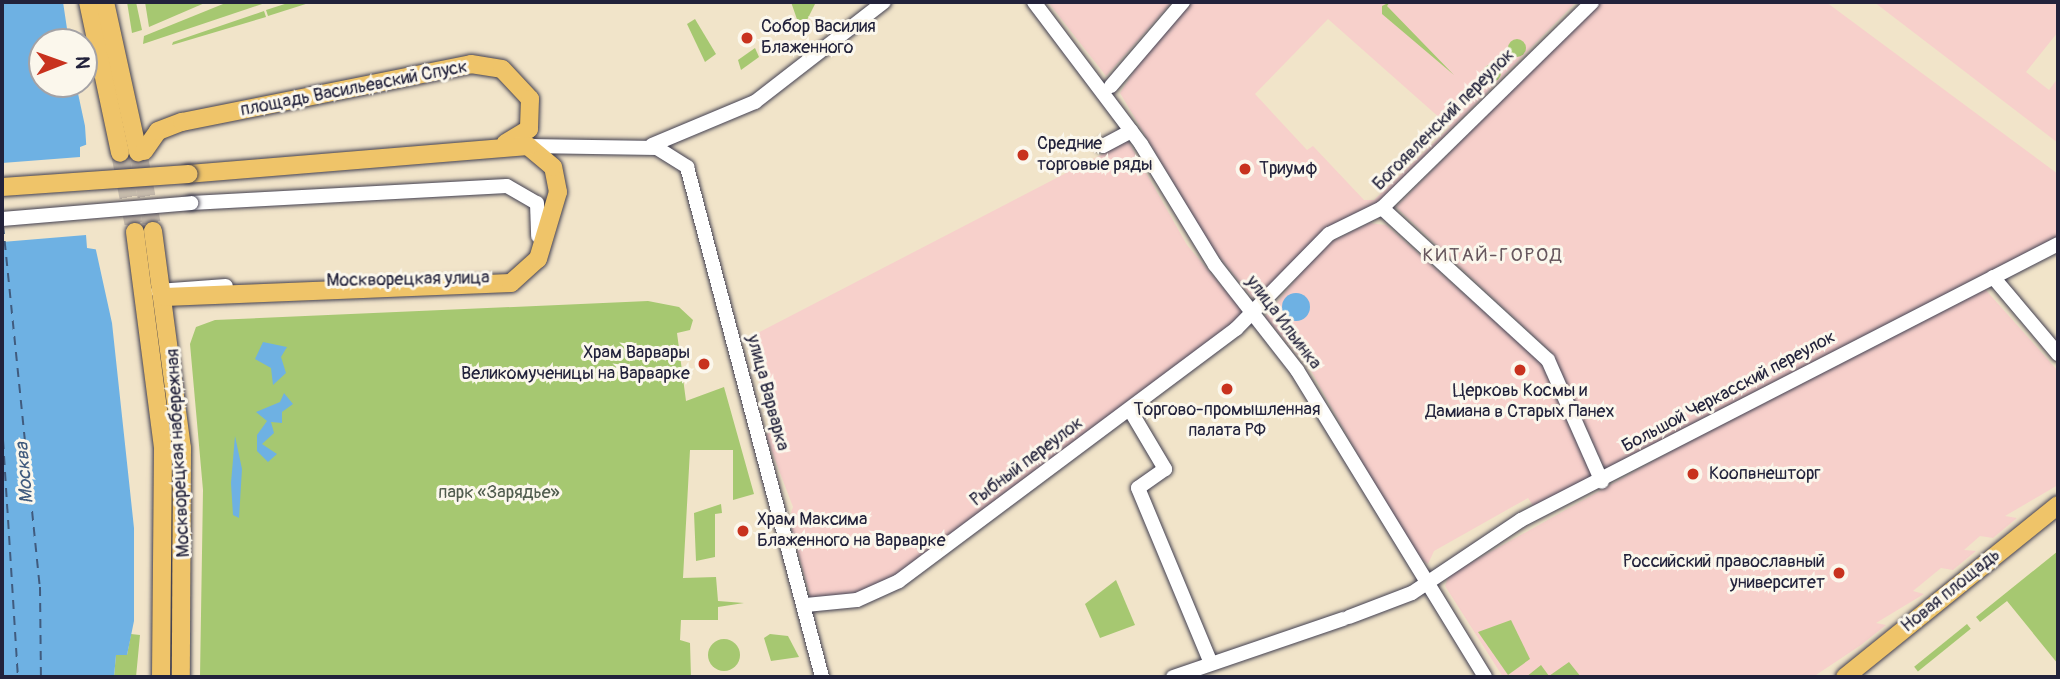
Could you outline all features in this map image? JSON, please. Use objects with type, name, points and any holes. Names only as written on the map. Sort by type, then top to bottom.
[{"type":"main road","points":[[88,2],[120,153]]},
{"type":"main road","name":"площадь Васильевский Спуск","points":[[105,2],[141,152],[158,131],[182,122],[471,64],[502,69],[530,99],[526,133],[489,148]]},
{"type":"main road","points":[[2,187],[528,146]]},
{"type":"main road","name":"Москворецкая улица","points":[[158,294],[517,281],[538,259],[558,192],[553,167],[528,146]]},
{"type":"main road","name":"Москворецкая набережная","points":[[153,231],[158,294],[165,502],[162,677]]},
{"type":"main road","name":"Москворецкая набережная","points":[[135,232],[141,266],[158,294],[184,489],[181,677]]},
{"type":"main road","name":"Новая площадь","points":[[1844,677],[2058,505]]},
{"type":"street","points":[[528,146],[644,147],[755,102],[884,2]]},
{"type":"street","name":"улица Ильинка","points":[[1034,2],[1108,90],[1195,235],[1297,370],[1422,582],[1485,677]]},
{"type":"street","points":[[1108,90],[1183,2]]},
{"type":"street","name":"Богоявленский переулок","points":[[1254,312],[1329,234],[1382,208],[1592,2]]},
{"type":"street","points":[[1103,146],[1131,131]]},
{"type":"street","name":"улица Варварка","points":[[644,147],[670,152],[689,174],[806,605],[822,677]]},
{"type":"street","name":"Москворецкая улица","points":[[2,219],[360,192],[514,187],[537,203],[541,227],[526,265],[498,279],[158,294]]},
{"type":"street","points":[[1382,208],[1548,359],[1602,482]]},
{"type":"street","name":"Большой Черкасский переулок","points":[[1172,677],[1412,593],[1422,582],[1538,516],[2058,244]]},
{"type":"street","points":[[1993,277],[2058,354]]},
{"type":"street","name":"Рыбный переулок","points":[[806,605],[857,600],[899,581],[1130,410],[1254,312]]},
{"type":"street","points":[[1130,410],[1165,468],[1138,488],[1211,663]]},
{"type":"shaded area","points":[[1048,2],[1172,2],[1106,76]]},
{"type":"shaded area","points":[[1193,2],[1576,2],[1383,198],[1253,298],[1213,249],[1120,93],[1149,48]],"holes":[[[1328,19],[1450,127],[1374,200],[1364,200],[1313,146],[1307,150],[1255,94]]]},
{"type":"shaded area","points":[[1599,2],[1826,2],[2058,174],[2058,236],[1605,469],[1552,353],[1396,207]]},
{"type":"shaded area","points":[[1874,2],[2058,2],[2058,32],[2026,72],[2049,90],[2058,78],[2058,143]]},
{"type":"shaded area","points":[[1128,141],[1187,245],[1246,315],[880,589],[855,598],[811,599],[789,519],[793,507],[766,436],[771,429],[748,338]]},
{"type":"shaded area","points":[[1369,223],[1386,225],[1541,362],[1593,478],[1534,507],[1528,498],[1434,551],[1428,564],[1413,553],[1310,369],[1265,317],[1323,246]]},
{"type":"shaded area","points":[[1984,288],[2058,371],[2058,485],[2005,516],[2017,518],[1993,538],[1980,536],[1964,550],[1976,551],[1953,570],[1941,568],[1913,591],[1924,594],[1876,623],[1886,625],[1813,677],[1503,677],[1445,586],[1449,575],[1743,411]]},
{"type":"green space","points":[[127,2],[136,2],[142,30],[132,33]]},
{"type":"green space","points":[[145,2],[207,2],[149,27]]},
{"type":"green space","points":[[228,2],[268,2],[143,44],[144,36]]},
{"type":"green space","points":[[291,2],[312,2],[268,16],[266,10]]},
{"type":"green space","points":[[791,2],[816,2],[804,26],[799,25]]},
{"type":"green space","points":[[1390,2],[1387,6],[1454,75],[1382,14],[1382,6]]},
{"type":"green space","points":[[264,11],[266,17],[172,45],[173,42]]},
{"type":"green space","points":[[695,19],[716,54],[705,62],[687,24]]},
{"type":"green space","points":[[1513,39],[1521,39],[1526,48],[1524,55],[1513,57],[1508,52],[1508,44]]},
{"type":"green space","points":[[755,48],[759,57],[741,70],[738,60]]},
{"type":"green space","points":[[1488,64],[1496,64],[1501,73],[1499,80],[1488,82],[1483,77],[1483,69]]},
{"type":"green space","name":"парк «Зарядье»","points":[[648,301],[679,307],[693,320],[690,330],[677,333],[686,401],[724,387],[754,494],[733,500],[733,450],[690,450],[683,578],[716,577],[718,601],[744,603],[718,607],[718,620],[681,620],[680,640],[690,643],[691,677],[200,677],[203,490],[190,344],[196,327],[215,320]]},
{"type":"green space","points":[[721,504],[722,513],[715,514],[715,557],[696,561],[694,513]]},
{"type":"green space","points":[[2058,551],[2058,664],[2007,601],[1980,622],[1976,617]]},
{"type":"green space","points":[[1116,580],[1135,625],[1100,638],[1085,604]]},
{"type":"green space","points":[[1511,620],[1530,659],[1508,675],[1478,632]]},
{"type":"green space","points":[[1967,624],[1971,629],[1918,671],[1914,667]]},
{"type":"green space","points":[[131,634],[140,635],[136,677],[114,677],[116,654],[127,655]]},
{"type":"green space","points":[[770,634],[788,636],[799,657],[771,661],[764,638]]},
{"type":"green space","points":[[724,639],[735,644],[740,655],[735,666],[724,671],[713,666],[708,655],[713,644]]},
{"type":"green space","points":[[1569,662],[1581,677],[1526,677],[1541,665],[1549,676]]},
{"type":"water","name":"Москва","points":[[2,2],[63,2],[67,28],[28,28],[28,98],[79,98],[85,126],[92,232],[112,323],[134,528],[134,621],[127,655],[116,655],[114,677],[2,677]]},
{"type":"water","points":[[1296,293],[1306,297],[1310,307],[1306,317],[1296,321],[1286,317],[1282,307],[1286,297]]},
{"type":"water","points":[[263,342],[287,347],[281,357],[286,373],[273,385],[271,368],[255,359]]},
{"type":"water","points":[[284,393],[293,404],[282,412],[282,423],[271,422],[274,433],[262,444],[277,454],[268,462],[257,451],[257,435],[267,421],[256,412],[280,402]]},
{"type":"water","points":[[235,436],[242,469],[239,518],[233,515],[231,483]]},
{"type":"pier","points":[[88,144],[100,250],[87,248],[86,235],[2,242],[2,163],[80,157],[80,147]]},
{"type":"ferry route","points":[[3,225],[40,587],[41,677]]},
{"type":"ferry route","points":[[2,424],[18,677]]},
{"type":"tunnel","points":[[138,152],[153,231]]},
{"type":"tunnel","points":[[120,153],[135,232]]},
{"type":"place","name":"Собор Василия Блаженного","points":[[747,38]]},
{"type":"place","name":"Средние торговые ряды","points":[[1023,155]]},
{"type":"place","name":"Триумф","points":[[1245,169]]},
{"type":"place","name":"Храм Варвары Великомученицы на Варварке","points":[[704,364]]},
{"type":"place","name":"Церковь Космы и Дамиана в Старых Панех","points":[[1520,370]]},
{"type":"place","name":"Торгово-промышленная палата РФ","points":[[1227,389]]},
{"type":"place","name":"Коопвнешторг","points":[[1693,474]]},
{"type":"place","name":"Храм Максима Блаженного на Варварке","points":[[743,531]]},
{"type":"place","name":"Российский православный университет","points":[[1839,573]]},
{"type":"district","name":"КИТАЙ-ГОРОД","points":[[1493,256]]}]
